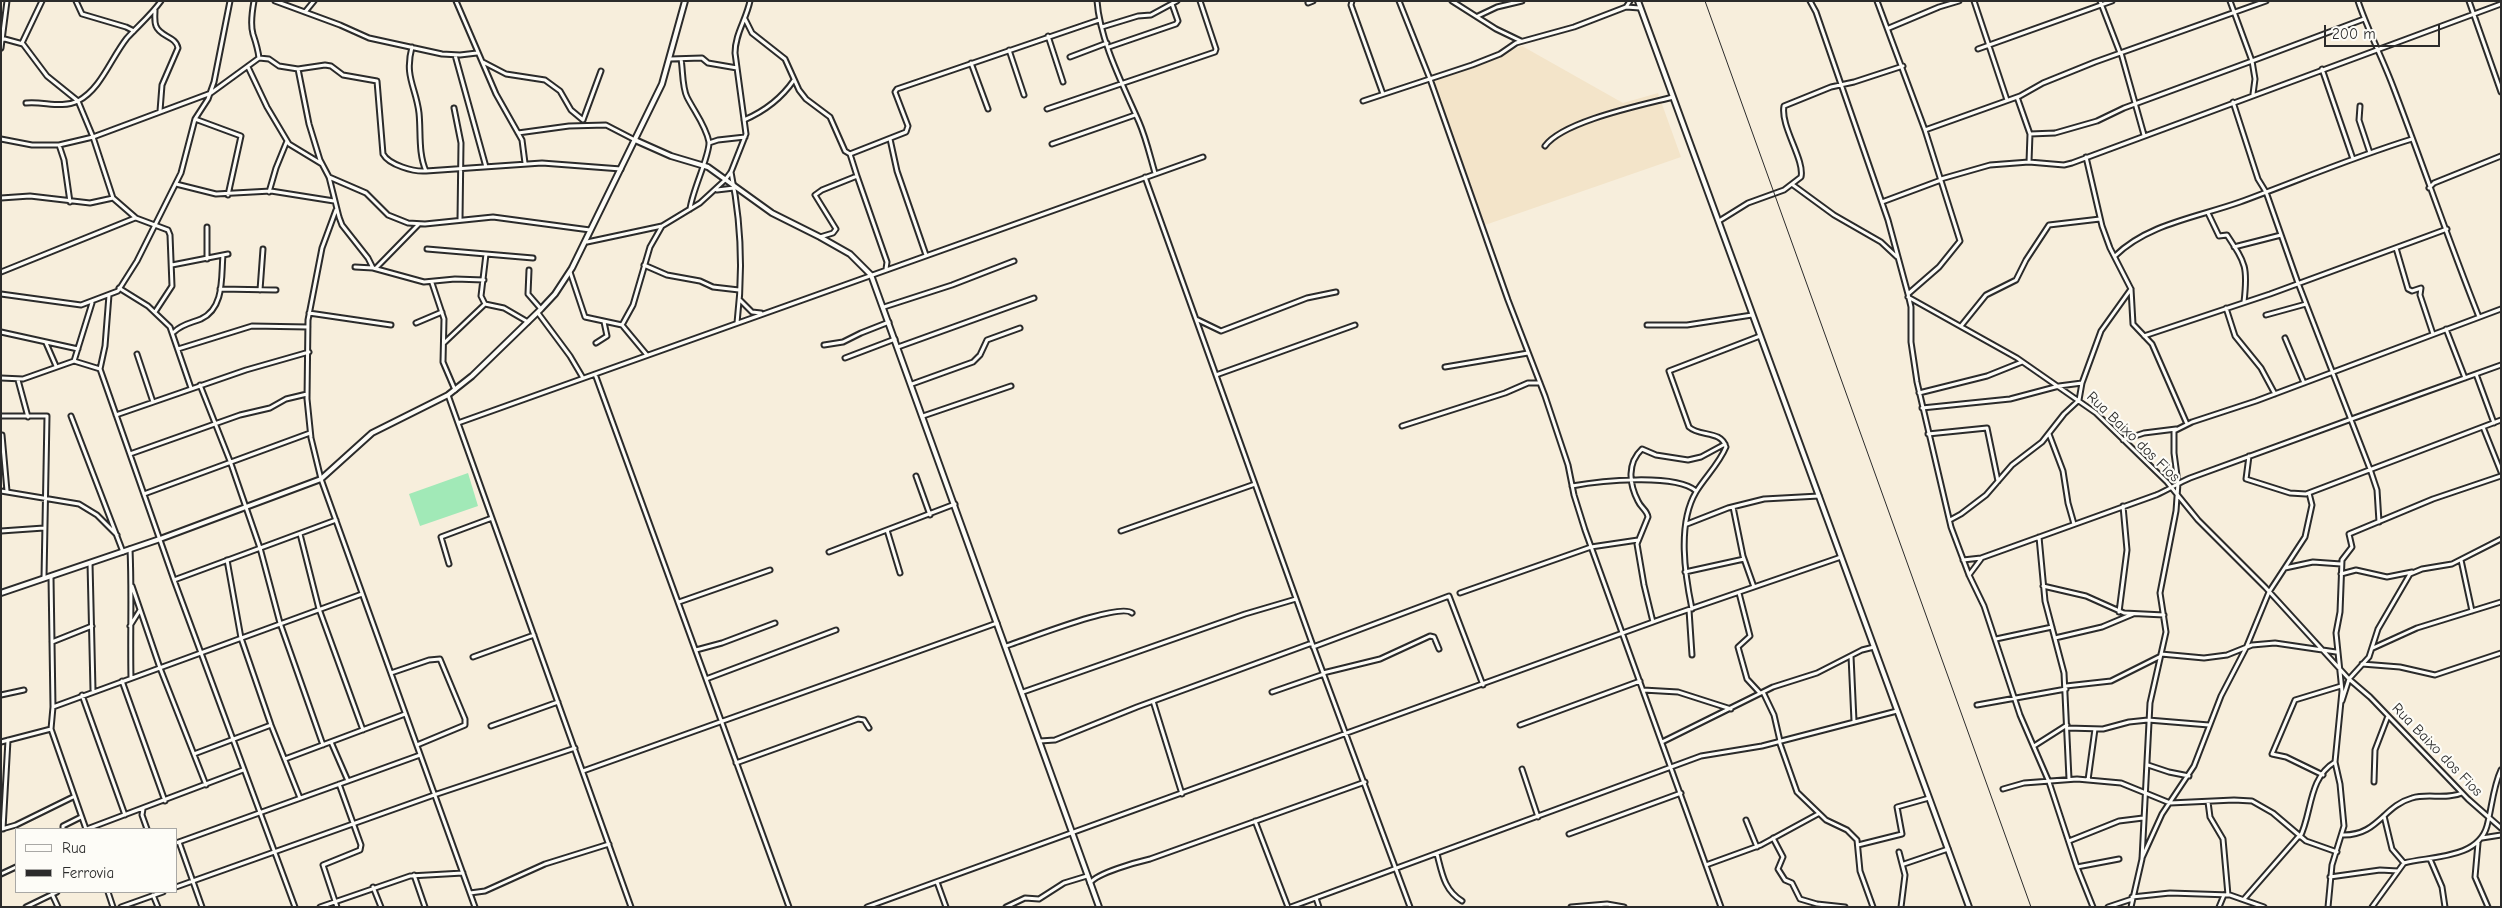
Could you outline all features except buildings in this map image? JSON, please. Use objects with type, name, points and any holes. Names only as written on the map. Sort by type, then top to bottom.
[{"type":"street","points":[[1,48],[7,1]]},
{"type":"street","points":[[22,43],[42,1]]},
{"type":"street","points":[[76,1],[82,14],[134,31]]},
{"type":"street","points":[[26,103],[45,102],[58,106],[78,101],[95,89],[113,58],[134,31],[155,10],[160,1]]},
{"type":"street","points":[[74,361],[92,303],[96,298],[114,294],[120,288],[137,261],[181,173],[184,153],[194,119],[211,93],[230,1]]},
{"type":"street","points":[[254,1],[252,29],[258,42],[259,58]]},
{"type":"street","points":[[275,1],[288,3],[304,12],[369,38],[455,55],[477,53]]},
{"type":"street","points":[[456,1],[496,94],[524,145],[525,163]]},
{"type":"street","points":[[1,594],[160,539],[321,479],[372,433],[455,390],[538,313],[570,272],[587,242],[662,84],[684,1]]},
{"type":"street","points":[[587,242],[662,226],[690,210],[716,190],[731,172],[745,137],[735,40],[745,19],[750,1]]},
{"type":"street","points":[[1097,1],[1099,20],[1155,173]]},
{"type":"street","points":[[1102,27],[1138,16],[1151,15],[1177,1]]},
{"type":"street","points":[[1047,109],[1215,52],[1216,49],[1200,1]]},
{"type":"street","points":[[1308,3],[1313,1]]},
{"type":"street","points":[[1399,1],[1430,79],[1540,382],[1568,465],[1572,486],[1591,547],[1721,907]]},
{"type":"street","points":[[1452,1],[1496,29],[1522,41]]},
{"type":"street","points":[[1478,16],[1497,7],[1522,1]]},
{"type":"street","points":[[1626,7],[1630,1]]},
{"type":"street","points":[[1638,1],[1969,907]]},
{"type":"street","points":[[1810,1],[1816,12],[1842,85],[1882,202],[1899,260],[1911,307],[1911,342],[1919,393],[1950,520],[1963,560],[1984,606],[2016,699],[2050,782],[2077,867],[2093,907]]},
{"type":"street","points":[[1878,1],[1925,130],[1960,241],[1939,267],[1908,295]]},
{"type":"street","points":[[1889,28],[1930,10],[1959,1]]},
{"type":"street","points":[[1974,1],[2007,100]]},
{"type":"street","points":[[1978,49],[2101,3],[2112,1]]},
{"type":"street","points":[[2230,1],[2252,61],[2255,79],[2253,94]]},
{"type":"street","points":[[1925,130],[2017,97],[2057,77],[2120,53],[2266,1]]},
{"type":"street","points":[[2358,1],[2377,51],[2394,87],[2426,181],[2447,229],[2479,317]]},
{"type":"street","points":[[2469,1],[2501,92]]},
{"type":"street","points":[[1351,2],[1383,94]]},
{"type":"street","points":[[304,12],[313,3]]},
{"type":"street","points":[[313,3],[315,16]]},
{"type":"street","points":[[2101,3],[2137,104],[2144,134]]},
{"type":"street","points":[[1070,57],[1176,24],[1178,21],[1172,4]]},
{"type":"street","points":[[1882,202],[1981,166],[2029,162],[2064,165],[2501,4]]},
{"type":"street","points":[[1363,101],[1500,54],[1522,41],[1574,27],[1626,7],[1640,8]]},
{"type":"street","points":[[155,10],[156,27],[159,31],[176,41],[178,48],[162,85],[159,98],[160,111]]},
{"type":"street","points":[[745,19],[752,33],[785,60],[806,99],[830,117],[845,151],[850,154],[887,262],[886,270]]},
{"type":"street","points":[[2030,134],[2055,133],[2097,121],[2137,104],[2364,19]]},
{"type":"street","points":[[850,154],[904,134],[908,129],[896,90],[1099,20]]},
{"type":"street","points":[[1048,36],[1063,82]]},
{"type":"street","points":[[2,38],[22,43],[47,76],[78,101],[93,137],[107,185],[113,198],[136,218],[166,228],[170,234],[172,286],[155,312]]},
{"type":"street","points":[[412,46],[409,78],[418,106],[422,162],[426,171]]},
{"type":"street","points":[[1009,50],[1024,95]]},
{"type":"street","points":[[455,55],[486,167]]},
{"type":"street","points":[[1,139],[32,145],[59,145],[93,137],[211,93],[248,68],[259,58],[269,59],[279,66],[298,69],[324,65],[331,66],[343,75],[377,81],[381,150],[384,157],[411,171],[562,162],[621,169]]},
{"type":"street","points":[[670,59],[702,58],[708,63],[737,68]]},
{"type":"street","points":[[681,59],[686,96],[696,110],[709,143],[693,192],[690,210]]},
{"type":"street","points":[[481,62],[506,74],[545,80],[560,91],[571,110],[583,120]]},
{"type":"street","points":[[971,63],[988,109]]},
{"type":"street","points":[[1718,221],[1748,203],[1793,184],[1802,172],[1784,113],[1784,106],[1816,92],[1903,66]]},
{"type":"street","points":[[248,68],[267,108],[287,140],[293,147],[300,149],[322,164]]},
{"type":"street","points":[[298,69],[309,124],[322,164],[329,178],[336,210],[342,226],[374,268]]},
{"type":"street","points":[[2322,70],[2354,159]]},
{"type":"street","points":[[584,125],[583,120],[601,71]]},
{"type":"street","points":[[744,120],[765,110],[784,93],[794,79]]},
{"type":"street","points":[[1545,146],[1552,138],[1570,127],[1673,96]]},
{"type":"street","points":[[2017,97],[2030,134],[2029,162]]},
{"type":"street","points":[[2233,102],[2258,179],[2266,192],[2298,283],[2370,469],[2377,490],[2379,522]]},
{"type":"street","points":[[2360,106],[2359,120],[2370,153]]},
{"type":"street","points":[[454,108],[461,143],[460,220]]},
{"type":"street","points":[[1052,144],[1135,115]]},
{"type":"street","points":[[194,119],[241,136],[228,195]]},
{"type":"street","points":[[518,133],[584,125],[609,125],[671,156],[703,166],[772,213],[850,254],[872,275],[1099,907]]},
{"type":"street","points":[[709,143],[745,137]]},
{"type":"street","points":[[890,139],[894,161],[926,255]]},
{"type":"street","points":[[2115,256],[2134,240],[2161,228],[2208,213],[2412,139]]},
{"type":"street","points":[[269,192],[287,140]]},
{"type":"street","points":[[59,145],[64,160],[70,202]]},
{"type":"street","points":[[2426,181],[2434,182],[2501,156]]},
{"type":"street","points":[[458,423],[1204,157]]},
{"type":"street","points":[[2086,157],[2100,219],[2131,289],[2133,324],[2152,344],[2187,424]]},
{"type":"street","points":[[731,172],[739,237],[740,299],[737,323]]},
{"type":"street","points":[[820,237],[833,233],[836,229],[815,195],[818,191],[857,176]]},
{"type":"street","points":[[1145,177],[1296,599],[1348,734],[1410,907]]},
{"type":"street","points":[[329,178],[366,193],[394,219],[420,224],[493,217],[592,231]]},
{"type":"street","points":[[2429,188],[2434,182]]},
{"type":"street","points":[[176,184],[216,194],[269,192],[334,201]]},
{"type":"street","points":[[1793,184],[1834,215],[1887,246],[1899,260]]},
{"type":"street","points":[[716,190],[734,188]]},
{"type":"street","points":[[1,198],[30,196],[70,202],[94,202],[113,198]]},
{"type":"street","points":[[336,210],[322,248],[309,313],[310,352],[307,394],[310,433],[321,479],[475,907]]},
{"type":"street","points":[[2208,213],[2219,236],[2226,235],[2243,260],[2247,273],[2244,302]]},
{"type":"street","points":[[1,272],[136,218]]},
{"type":"street","points":[[1962,326],[1986,295],[2016,280],[2026,260],[2050,225],[2100,219]]},
{"type":"street","points":[[146,222],[151,231]]},
{"type":"street","points":[[374,268],[420,224]]},
{"type":"street","points":[[622,325],[633,305],[651,244],[662,226]]},
{"type":"street","points":[[206,259],[207,227]]},
{"type":"street","points":[[2144,336],[2447,229]]},
{"type":"street","points":[[2234,247],[2281,235]]},
{"type":"street","points":[[2396,248],[2408,289],[2412,291],[2421,288],[2420,295],[2433,334]]},
{"type":"street","points":[[428,249],[534,258]]},
{"type":"street","points":[[260,290],[264,250]]},
{"type":"street","points":[[172,265],[228,254]]},
{"type":"street","points":[[485,304],[481,296],[486,254]]},
{"type":"street","points":[[174,332],[183,325],[204,318],[217,304],[223,255]]},
{"type":"street","points":[[884,307],[952,285],[1014,261]]},
{"type":"street","points":[[644,264],[667,275],[700,281],[713,287],[739,290]]},
{"type":"street","points":[[355,267],[374,268],[413,280],[432,283],[455,279],[484,280]]},
{"type":"street","points":[[529,270],[528,294],[541,309]]},
{"type":"street","points":[[570,272],[584,316],[622,325],[647,355]]},
{"type":"street","points":[[432,283],[445,325],[443,362],[455,390]]},
{"type":"street","points":[[120,288],[155,312],[174,332],[191,388]]},
{"type":"street","points":[[220,289],[276,290]]},
{"type":"street","points":[[1950,520],[1969,509],[1998,482],[2012,465],[2042,442],[2064,414],[2080,400],[2082,382],[2101,331],[2131,289]]},
{"type":"street","points":[[1195,318],[1216,330],[1227,330],[1307,298],[1336,292]]},
{"type":"street","points":[[1,294],[70,305],[92,303]]},
{"type":"street","points":[[109,295],[105,346],[100,368],[174,580],[273,852],[295,907]]},
{"type":"street","name":"Rua Baixo dos Fios","points":[[1908,295],[2022,362],[2080,400],[2171,488],[2225,549],[2270,592],[2350,679],[2462,793],[2501,828]]},
{"type":"street","points":[[898,347],[1034,298]]},
{"type":"street","points":[[740,299],[752,312],[762,314]]},
{"type":"street","points":[[485,304],[504,308],[528,322]]},
{"type":"street","points":[[444,343],[485,304]]},
{"type":"street","points":[[2266,314],[2306,304]]},
{"type":"street","points":[[2226,308],[2235,336],[2261,368],[2275,394]]},
{"type":"street","points":[[2123,440],[2144,434],[2162,433],[2176,429],[2501,309]]},
{"type":"street","points":[[416,324],[442,312]]},
{"type":"street","points":[[309,313],[391,325]]},
{"type":"street","points":[[538,313],[570,356],[583,378]]},
{"type":"street","points":[[1647,324],[1687,325],[1752,315]]},
{"type":"street","points":[[596,343],[607,336],[604,322]]},
{"type":"street","points":[[824,344],[843,342],[889,322]]},
{"type":"street","points":[[1216,375],[1355,325]]},
{"type":"street","points":[[178,349],[252,326],[308,327]]},
{"type":"street","points":[[912,384],[973,362],[980,355],[987,340],[1020,328]]},
{"type":"street","points":[[2446,329],[2465,378]]},
{"type":"street","points":[[1,332],[78,349]]},
{"type":"street","points":[[1726,444],[1715,435],[1695,432],[1688,426],[1670,369],[1760,336]]},
{"type":"street","points":[[2285,338],[2304,383]]},
{"type":"street","points":[[845,358],[895,339]]},
{"type":"street","points":[[46,342],[56,366]]},
{"type":"street","points":[[116,415],[200,385],[310,352]]},
{"type":"street","points":[[1445,367],[1528,353]]},
{"type":"street","points":[[137,354],[153,402]]},
{"type":"street","points":[[1,378],[18,380],[74,361],[100,368]]},
{"type":"street","points":[[1919,393],[1987,376],[2022,362]]},
{"type":"street","points":[[1963,560],[1981,558],[2039,537],[2171,488],[2178,483],[2249,456],[2351,421],[2501,365]]},
{"type":"street","points":[[595,374],[789,907]]},
{"type":"street","points":[[2476,374],[2494,422]]},
{"type":"street","points":[[18,380],[28,417]]},
{"type":"street","points":[[1402,426],[1505,393],[1528,383],[1540,382]]},
{"type":"street","points":[[1922,408],[2010,399],[2082,382]]},
{"type":"street","points":[[200,385],[230,461],[260,548],[280,623],[323,745]]},
{"type":"street","points":[[923,416],[1011,386]]},
{"type":"street","points":[[130,454],[307,394]]},
{"type":"street","points":[[448,395],[631,907]]},
{"type":"street","points":[[1,416],[15,414],[28,417],[45,415],[47,418],[44,578]]},
{"type":"street","points":[[72,416],[123,552]]},
{"type":"street","points":[[2249,456],[2246,479],[2290,493],[2309,493],[2501,420]]},
{"type":"street","points":[[2328,907],[2330,877],[2342,836],[2344,820],[2335,762],[2341,704],[2336,633],[2340,612],[2341,564],[2352,547],[2350,533],[2501,474],[2483,427]]},
{"type":"street","points":[[1928,434],[1987,428],[1998,482]]},
{"type":"street","points":[[2142,859],[2143,818],[2148,764],[2148,720],[2166,632],[2160,593],[2174,528],[2177,497],[2178,483],[2172,437],[2176,429]]},
{"type":"street","points":[[144,494],[310,433]]},
{"type":"street","points":[[2049,433],[2063,471],[2068,503],[2074,524]]},
{"type":"street","points":[[2,435],[7,491]]},
{"type":"street","points":[[1653,622],[1640,567],[1638,540],[1648,513],[1637,500],[1632,481],[1632,461],[1642,449],[1664,457],[1688,460],[1701,457],[1726,444]]},
{"type":"street","points":[[1692,655],[1691,609],[1685,572],[1688,511],[1696,492],[1725,450],[1726,444]]},
{"type":"street","points":[[916,476],[930,515]]},
{"type":"street","points":[[1572,486],[1610,480],[1674,482],[1691,487],[1696,492]]},
{"type":"street","points":[[1122,531],[1255,484]]},
{"type":"street","points":[[1,491],[84,506],[97,515],[118,536]]},
{"type":"street","points":[[2131,907],[2142,859],[2162,814],[2189,776],[2221,696],[2246,648],[2270,592],[2306,534],[2312,505],[2309,493]]},
{"type":"street","points":[[1686,524],[1732,506],[1764,499],[1819,496]]},
{"type":"street","points":[[829,552],[955,504]]},
{"type":"street","points":[[1732,506],[1744,559],[1754,587]]},
{"type":"street","points":[[2119,612],[2127,550],[2123,506]]},
{"type":"street","points":[[449,564],[441,536],[492,518]]},
{"type":"street","points":[[174,580],[336,520]]},
{"type":"street","points":[[1,531],[44,528]]},
{"type":"street","points":[[887,530],[900,573]]},
{"type":"street","points":[[300,534],[319,609],[362,730]]},
{"type":"street","points":[[2039,537],[2042,586],[2063,662],[2066,688],[2069,779]]},
{"type":"street","points":[[2341,574],[2356,570],[2387,577],[2422,569],[2447,566],[2501,539]]},
{"type":"street","points":[[1460,593],[1591,547],[1638,540]]},
{"type":"street","points":[[130,549],[132,586],[130,626],[131,678]]},
{"type":"street","points":[[867,907],[1653,622],[1841,557]]},
{"type":"street","points":[[1969,575],[1981,558]]},
{"type":"street","points":[[1685,572],[1744,559]]},
{"type":"street","points":[[226,560],[241,638],[271,725],[300,798]]},
{"type":"street","points":[[2461,560],[2472,611]]},
{"type":"street","points":[[2285,568],[2314,562],[2341,564]]},
{"type":"street","points":[[90,563],[93,690]]},
{"type":"street","points":[[679,602],[770,570]]},
{"type":"street","points":[[2341,704],[2350,679],[2372,648],[2378,629],[2412,572]]},
{"type":"street","points":[[51,577],[53,707],[51,729],[87,828]]},
{"type":"street","points":[[132,586],[160,668],[206,785]]},
{"type":"street","points":[[2042,586],[2086,596],[2119,612],[2164,615]]},
{"type":"street","points":[[1738,593],[1750,636],[1738,647],[1747,679],[1761,693],[1774,715],[1779,741],[1797,792],[1818,814],[1856,837],[1860,871],[1873,907]]},
{"type":"street","points":[[53,707],[93,690],[160,668],[362,594]]},
{"type":"street","points":[[1040,741],[1049,742],[1153,701],[1449,596],[1483,685]]},
{"type":"street","points":[[1023,692],[1245,614],[1296,599]]},
{"type":"street","points":[[2372,648],[2417,628],[2501,602]]},
{"type":"street","points":[[130,626],[140,610]]},
{"type":"street","points":[[1006,646],[1103,613],[1126,610],[1132,613]]},
{"type":"street","points":[[2055,638],[2102,627],[2133,614]]},
{"type":"street","points":[[696,650],[722,643],[775,623]]},
{"type":"street","points":[[583,771],[723,723],[997,623]]},
{"type":"street","points":[[52,642],[92,626]]},
{"type":"street","points":[[1996,639],[2052,627]]},
{"type":"street","points":[[706,679],[836,630]]},
{"type":"street","points":[[473,657],[534,635]]},
{"type":"street","points":[[1272,692],[1324,674],[1380,659],[1430,636],[1434,637],[1439,649]]},
{"type":"street","points":[[1977,705],[2111,681],[2160,656],[2204,658],[2227,655],[2262,644],[2284,643],[2336,652]]},
{"type":"street","points":[[1662,742],[1761,693],[1817,672],[1874,647]]},
{"type":"street","points":[[2362,664],[2400,667],[2435,675],[2501,653]]},
{"type":"street","points":[[1851,656],[1854,721]]},
{"type":"street","points":[[391,673],[429,660],[440,659],[463,714],[465,725],[416,745]]},
{"type":"street","points":[[2355,673],[2357,686]]},
{"type":"street","points":[[122,681],[165,801]]},
{"type":"street","points":[[1520,724],[1640,681]]},
{"type":"street","points":[[2323,775],[2286,757],[2272,754],[2295,700],[2341,686]]},
{"type":"street","points":[[1,695],[24,690]]},
{"type":"street","points":[[1643,690],[1678,692],[1731,709]]},
{"type":"street","points":[[82,695],[125,815]]},
{"type":"street","points":[[1153,701],[1182,794]]},
{"type":"street","points":[[491,726],[558,702]]},
{"type":"street","points":[[1255,821],[1289,907],[1701,756],[1779,741],[1897,711]]},
{"type":"street","points":[[285,759],[405,714]]},
{"type":"street","points":[[2374,782],[2375,750],[2388,716]]},
{"type":"street","points":[[736,762],[858,719],[864,720],[869,728]]},
{"type":"street","points":[[2034,746],[2067,726],[2094,729],[2112,728],[2129,722],[2148,720],[2209,725]]},
{"type":"street","points":[[194,754],[271,725]]},
{"type":"street","points":[[1,742],[51,729]]},
{"type":"street","points":[[2088,780],[2094,729]]},
{"type":"street","points":[[8,740],[2,829],[16,825],[74,797]]},
{"type":"street","points":[[331,742],[348,781]]},
{"type":"street","points":[[1043,749],[1049,742]]},
{"type":"street","points":[[178,886],[434,795],[575,748]]},
{"type":"street","points":[[202,907],[178,843],[420,755]]},
{"type":"street","points":[[2244,899],[2299,836],[2306,823],[2309,801],[2323,775],[2335,762]]},
{"type":"street","points":[[2148,764],[2169,772],[2189,776]]},
{"type":"street","points":[[1522,768],[1538,817]]},
{"type":"street","points":[[90,828],[243,770]]},
{"type":"street","points":[[2372,907],[2404,863],[2430,859],[2464,849],[2478,842],[2487,825],[2501,770]]},
{"type":"street","points":[[2003,789],[2024,783],[2069,779],[2121,783],[2170,803],[2252,801],[2273,813],[2299,836],[2317,846],[2337,852]]},
{"type":"street","points":[[1089,883],[1094,877],[1364,782]]},
{"type":"street","points":[[337,907],[323,865],[360,850],[361,845],[339,784]]},
{"type":"street","points":[[1569,834],[1681,793]]},
{"type":"street","points":[[2342,836],[2361,834],[2413,797],[2462,793]]},
{"type":"street","points":[[1858,845],[1902,834],[1897,807],[1929,798]]},
{"type":"street","points":[[2208,802],[2210,817],[2223,839],[2226,895],[2219,907]]},
{"type":"street","points":[[143,809],[142,815],[147,828]]},
{"type":"street","points":[[136,811],[142,815]]},
{"type":"street","points":[[1706,865],[1757,847],[1818,814]]},
{"type":"street","points":[[64,828],[64,825],[81,816]]},
{"type":"street","points":[[2384,816],[2392,849],[2404,863]]},
{"type":"street","points":[[2069,841],[2119,821],[2143,818]]},
{"type":"street","points":[[1746,820],[1757,847]]},
{"type":"street","points":[[2487,825],[2494,821]]},
{"type":"street","points":[[2481,838],[2501,835]]},
{"type":"street","points":[[1773,838],[1783,857],[1778,869],[1785,880],[1792,883],[1800,899],[1817,904],[1845,907]]},
{"type":"street","points":[[2478,842],[2475,877],[2488,907]]},
{"type":"street","points":[[470,893],[485,891],[545,864],[609,844]]},
{"type":"street","points":[[1904,864],[1948,849]]},
{"type":"street","points":[[1899,852],[1906,875],[1902,907]]},
{"type":"street","points":[[1437,854],[1444,881],[1455,897],[1462,901]]},
{"type":"street","points":[[2077,867],[2119,859]]},
{"type":"street","points":[[2430,859],[2442,887],[2445,907]]},
{"type":"street","points":[[1,874],[15,867]]},
{"type":"street","points":[[2330,877],[2380,870],[2398,870]]},
{"type":"street","points":[[320,907],[373,887],[414,875],[463,873]]},
{"type":"street","points":[[414,875],[425,907]]},
{"type":"street","points":[[1006,907],[1025,898],[1040,899],[1064,883],[1087,875],[1094,877]]},
{"type":"street","points":[[937,882],[946,907]]},
{"type":"street","points":[[373,887],[381,907]]},
{"type":"street","points":[[108,893],[113,907]]},
{"type":"street","points":[[121,907],[160,893]]},
{"type":"street","points":[[2108,907],[2132,898],[2170,893],[2226,895],[2244,899],[2264,907]]},
{"type":"street","points":[[26,907],[52,894],[58,907]]},
{"type":"street","points":[[153,895],[158,907]]},
{"type":"street","points":[[1316,898],[1319,907]]},
{"type":"street","points":[[1570,907],[1607,904],[1624,907]]},
{"type":"shaded area","points":[[1522,46],[1623,103],[1658,93],[1681,157],[1485,225],[1432,78]]},
{"type":"green space","points":[[468,473],[478,506],[420,526],[409,494]]},
{"type":"railway","points":[[1705,1],[2031,907]]}]
